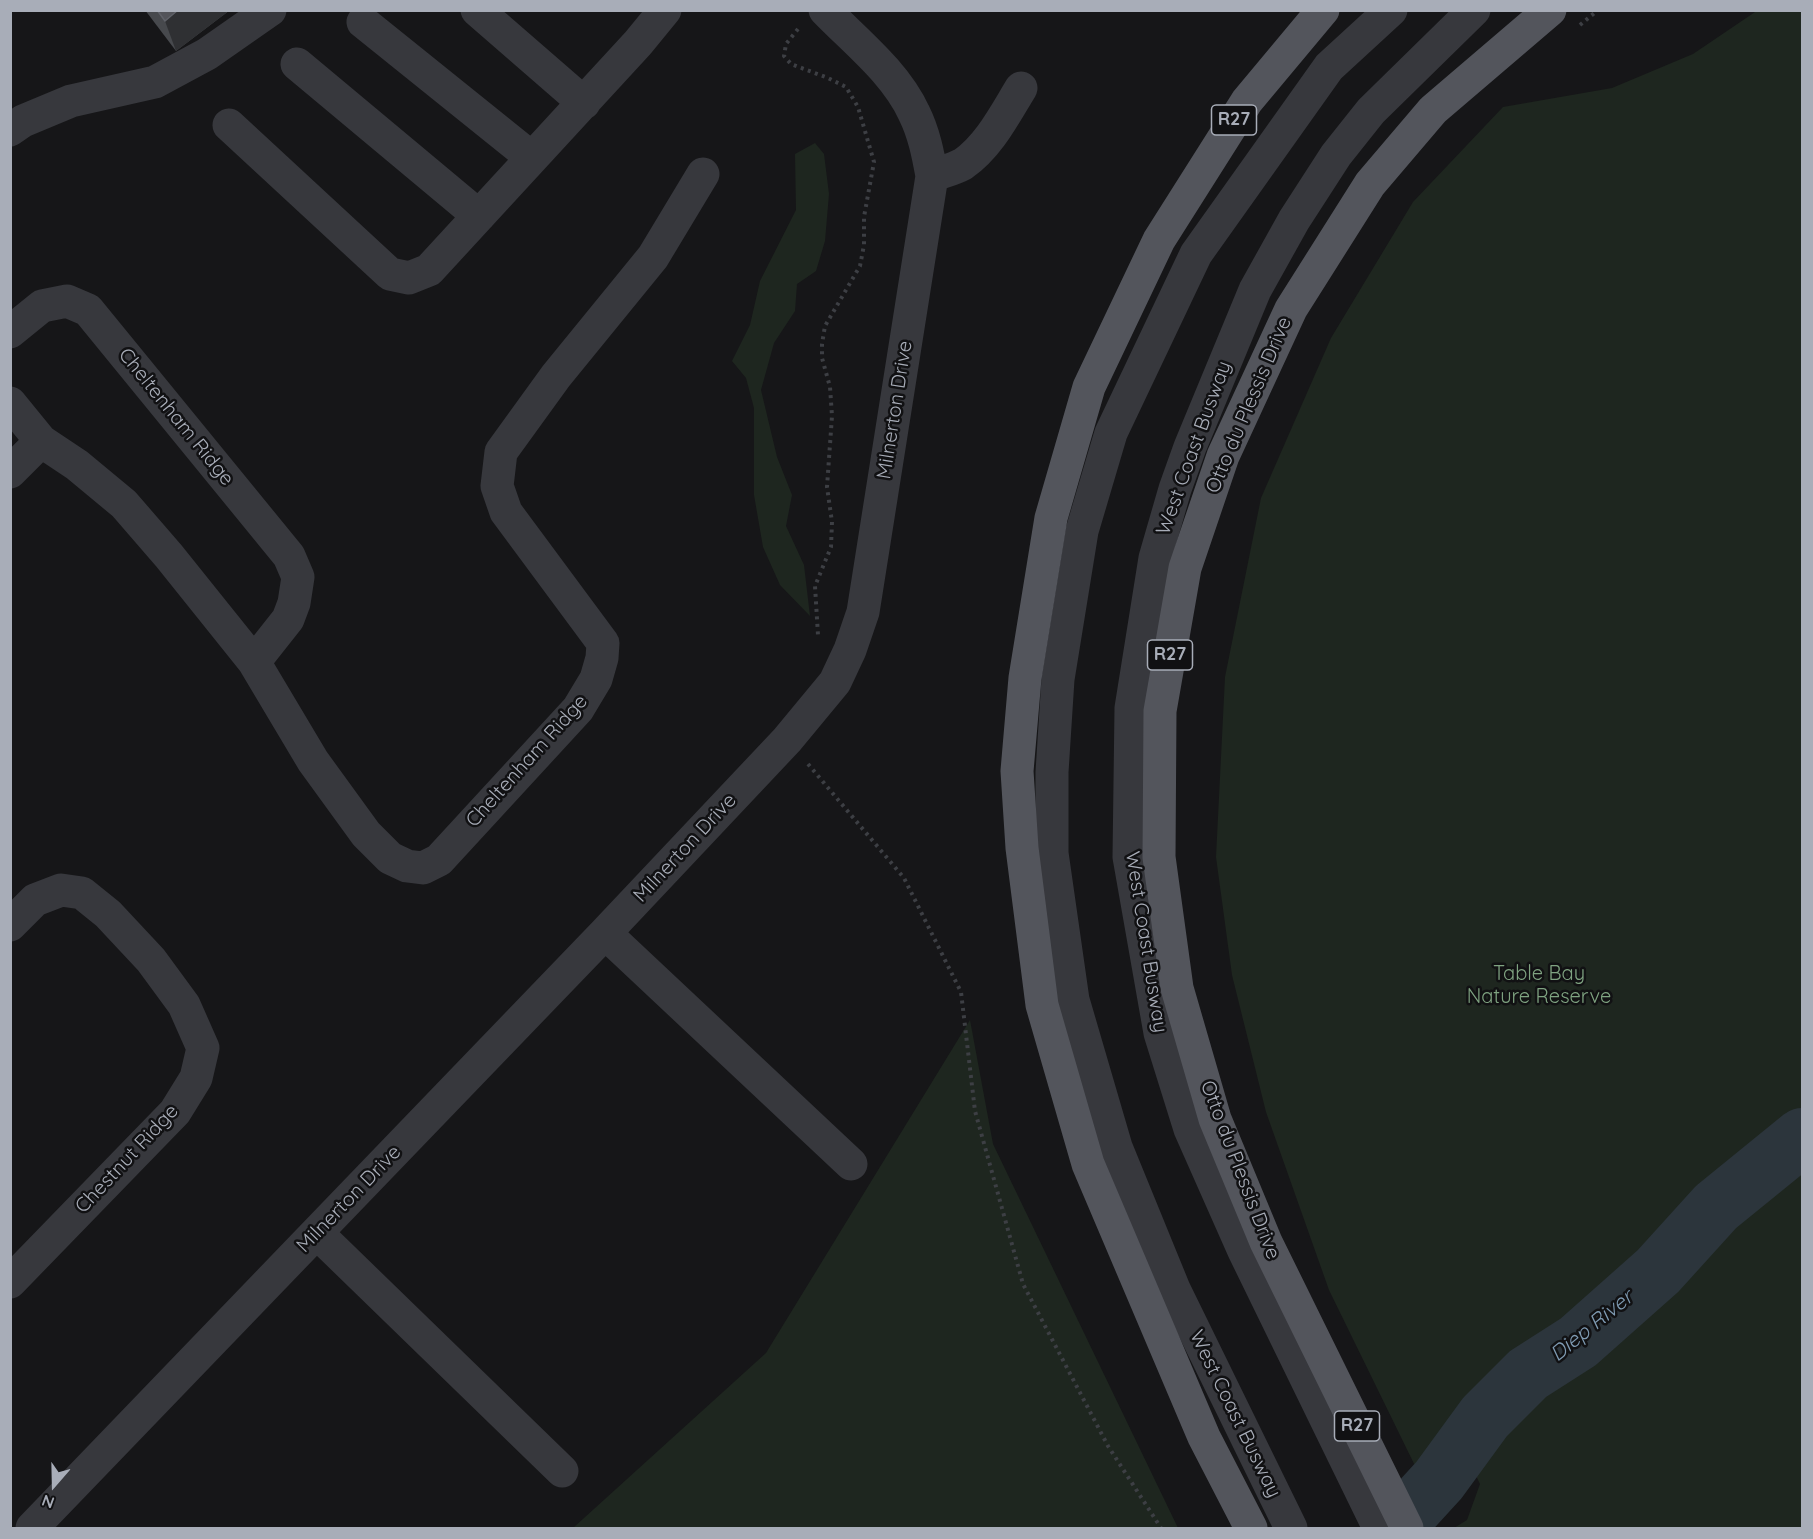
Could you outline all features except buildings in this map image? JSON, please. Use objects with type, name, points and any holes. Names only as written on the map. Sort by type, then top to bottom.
[{"type":"main road","name":"R27","points":[[1251,1528],[1204,1437],[1088,1164],[1042,1005],[1022,848],[1017,771],[1024,690],[1051,518],[1089,387],[1159,240],[1247,100],[1323,10]]},
{"type":"main road","name":"Otto du Plessis Drive","points":[[1407,1528],[1298,1334],[1266,1242],[1215,1119],[1177,988],[1159,857],[1160,711],[1185,568],[1223,456],[1291,309],[1370,184],[1433,110],[1561,21]]},
{"type":"street","points":[[10,130],[23,121],[70,101],[155,82],[207,54],[270,10]]},
{"type":"street","points":[[477,10],[584,103]]},
{"type":"street","points":[[229,125],[390,274],[409,278],[429,270],[584,103],[665,10]]},
{"type":"street","name":"West Coast Busway","points":[[1291,1528],[1174,1289],[1116,1147],[1073,999],[1052,853],[1052,772],[1058,679],[1082,531],[1111,433],[1196,254],[1329,67],[1391,10]]},
{"type":"street","name":"West Coast Busway","points":[[1379,1528],[1298,1334],[1244,1251],[1190,1129],[1160,1034],[1129,857],[1131,708],[1155,558],[1190,447],[1255,290],[1294,220],[1343,146],[1371,111],[1474,10]]},
{"type":"street","name":"Milnerton Drive","points":[[32,1528],[605,933],[816,707],[835,682],[850,650],[863,612],[932,176],[926,146],[914,112],[891,77],[813,17]]},
{"type":"street","points":[[363,22],[532,158]]},
{"type":"street","points":[[297,64],[479,216]]},
{"type":"street","points":[[932,176],[962,165],[976,152],[987,140],[1021,88]]},
{"type":"street","name":"Cheltenham Ridge","points":[[10,403],[41,441],[76,465],[124,504],[169,556],[254,662],[313,761],[366,834],[390,858],[406,867],[423,868],[439,860],[579,709],[596,679],[602,658],[603,643],[506,512],[497,486],[501,452],[556,376],[653,257],[703,174]]},
{"type":"street","name":"Cheltenham Ridge","points":[[10,332],[42,306],[67,301],[88,310],[289,556],[298,577],[294,603],[288,619],[254,662]]},
{"type":"street","points":[[10,472],[41,441]]},
{"type":"street","name":"Chestnut Ridge","points":[[10,925],[35,900],[61,890],[82,893],[108,914],[151,960],[184,1005],[203,1048],[196,1078],[175,1112],[10,1282]]},
{"type":"street","points":[[605,933],[851,1164]]},
{"type":"street","points":[[317,1233],[562,1471]]},
{"type":"path","points":[[1561,21],[1598,10]]},
{"type":"path","points":[[813,17],[786,44],[784,56],[791,64],[846,87],[858,107],[874,162],[864,217],[864,245],[860,266],[825,326],[822,344],[822,358],[830,387],[832,416],[826,487],[832,522],[831,547],[815,586],[818,635]]},
{"type":"path","points":[[806,762],[904,878],[961,992],[975,1111],[1023,1284],[1108,1446],[1161,1528]]},
{"type":"green space","name":"Table Bay Nature Reserve","points":[[1758,10],[1802,11],[1802,1528],[1454,1528],[1467,1520],[1480,1484],[1453,1429],[1420,1476],[1329,1290],[1266,1112],[1232,975],[1216,857],[1225,677],[1261,498],[1331,338],[1413,202],[1503,107],[1612,88],[1693,54]]},
{"type":"green space","points":[[815,143],[824,154],[829,194],[825,241],[816,271],[797,284],[795,311],[774,343],[761,390],[777,457],[792,495],[786,526],[804,565],[810,616],[780,585],[763,547],[754,495],[754,408],[746,378],[732,361],[750,325],[760,281],[796,210],[795,154]]},
{"type":"green space","points":[[970,1020],[993,1144],[1178,1528],[573,1528],[766,1353]]},
{"type":"waterway","name":"Diep River","points":[[1395,1528],[1439,1480],[1485,1417],[1528,1374],[1578,1342],[1658,1271],[1716,1207],[1802,1137]]}]
